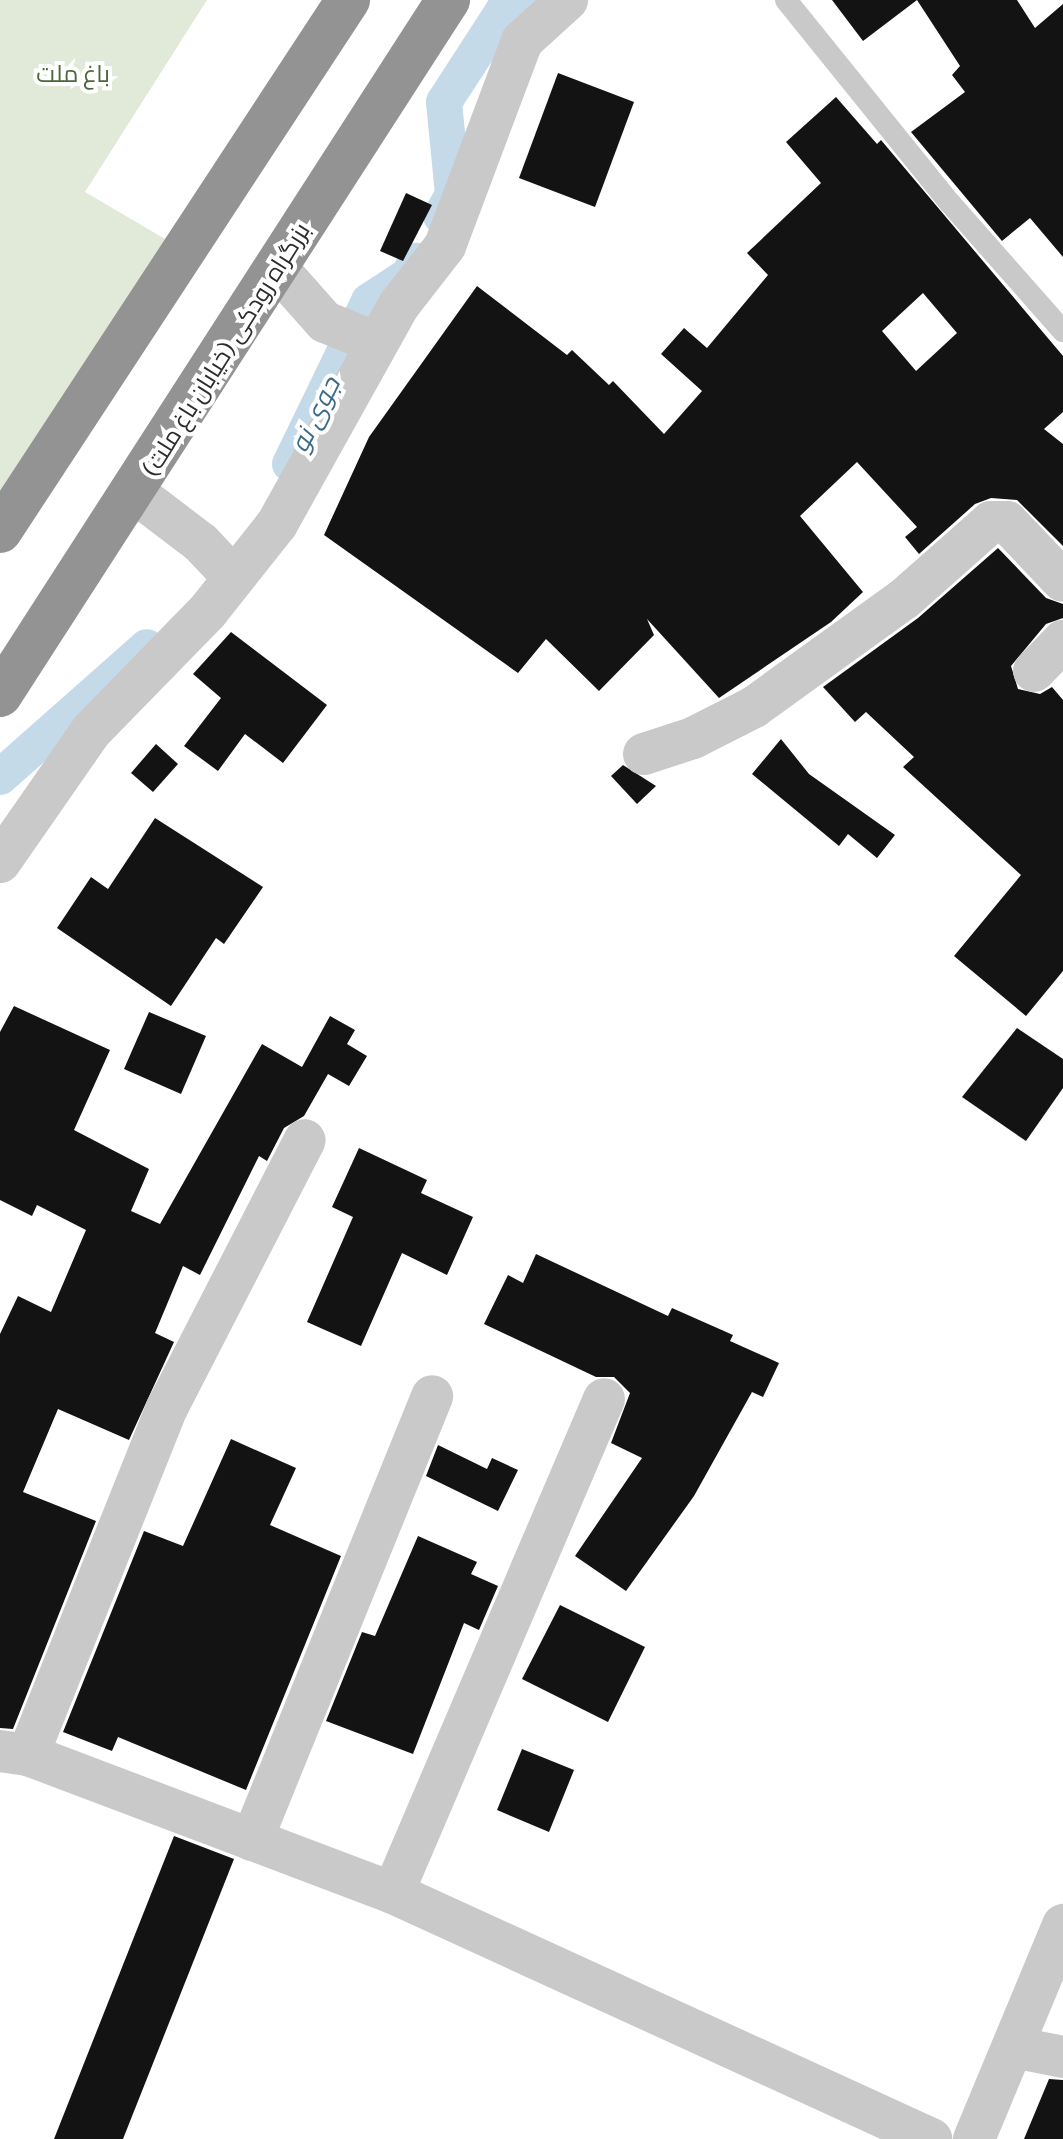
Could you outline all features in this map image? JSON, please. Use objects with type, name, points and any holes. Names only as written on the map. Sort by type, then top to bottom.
[{"type":"highway","points":[[0,531],[348,0]]},
{"type":"highway","name":"بزرگراه رودکی (خیابان باغ ملت)","points":[[0,695],[134,492],[448,0]]},
{"type":"street","points":[[0,862],[91,731],[277,524],[353,333],[445,246],[522,41],[567,0]]},
{"type":"street","points":[[277,268],[353,333]]},
{"type":"street","points":[[134,492],[201,543],[231,576]]},
{"type":"street","points":[[644,754],[693,738],[754,707],[904,599],[999,519],[1063,581]]},
{"type":"street","points":[[1034,671],[1063,641]]},
{"type":"street","points":[[305,1140],[167,1408],[14,1753],[393,1893],[931,2139]]},
{"type":"street","points":[[252,1840],[432,1396]]},
{"type":"street","points":[[393,1893],[604,1399]]},
{"type":"street","points":[[974,2139],[1063,1925]]},
{"type":"street","points":[[1013,2047],[1063,2057]]},
{"type":"lane","points":[[786,0],[950,203],[1063,331]]},
{"type":"green space","name":"باغ ملت","points":[[0,0],[207,0],[85,192],[172,243],[0,498]]},
{"type":"building","points":[[832,0],[917,0],[863,41]]},
{"type":"building","points":[[917,0],[1017,0],[1035,28],[1063,4],[1063,257],[1030,218],[1002,241],[911,132],[965,92],[952,75],[960,66]]},
{"type":"building","points":[[558,73],[634,102],[595,207],[519,178]]},
{"type":"building","points":[[836,97],[877,144],[881,140],[1063,356],[1063,412],[1044,429],[1063,444],[1063,546],[1017,500],[991,498],[975,504],[919,554],[905,537],[917,527],[857,462],[800,516],[863,592],[831,622],[719,698],[647,619],[654,635],[599,691],[546,639],[518,673],[324,535],[369,437],[477,286],[567,355],[572,350],[609,385],[613,381],[664,434],[702,391],[661,354],[684,328],[707,348],[768,275],[747,253],[821,183],[786,142]],"holes":[[[923,293],[957,333],[916,371],[882,331]]]},
{"type":"building","points":[[406,193],[432,205],[403,261],[380,251]]},
{"type":"building","points":[[998,548],[1046,598],[1063,604],[1063,618],[1046,624],[1011,666],[1018,689],[1040,694],[1052,687],[1063,700],[1063,971],[1026,1016],[954,956],[1021,875],[903,767],[914,757],[866,712],[855,722],[823,687],[918,618]]},
{"type":"building","points":[[231,632],[327,705],[283,763],[245,734],[218,771],[184,746],[221,698],[193,674]]},
{"type":"building","points":[[781,739],[809,774],[895,835],[877,858],[848,834],[839,846],[752,774]]},
{"type":"building","points":[[156,744],[178,764],[153,792],[131,773]]},
{"type":"building","points":[[623,765],[656,786],[637,804],[611,776]]},
{"type":"building","points":[[155,818],[263,887],[224,944],[216,938],[171,1006],[57,928],[91,877],[108,889]]},
{"type":"building","points":[[14,1006],[110,1050],[74,1130],[149,1169],[131,1211],[160,1224],[262,1044],[302,1067],[330,1016],[355,1030],[347,1044],[367,1056],[349,1086],[328,1074],[304,1116],[284,1128],[267,1161],[259,1156],[200,1275],[183,1266],[155,1333],[174,1342],[129,1440],[58,1409],[23,1492],[96,1521],[13,1729],[0,1728],[0,1334],[18,1296],[51,1312],[86,1230],[37,1205],[32,1216],[0,1200],[0,1032]]},
{"type":"building","points":[[149,1012],[206,1036],[181,1094],[124,1069]]},
{"type":"building","points":[[1017,1028],[1063,1059],[1063,1088],[1026,1141],[962,1097]]},
{"type":"building","points":[[359,1148],[427,1180],[421,1193],[473,1217],[447,1275],[402,1253],[361,1346],[307,1322],[353,1217],[332,1207]]},
{"type":"building","points":[[536,1254],[668,1316],[672,1308],[733,1335],[730,1341],[779,1363],[763,1397],[752,1392],[694,1496],[626,1591],[575,1556],[642,1458],[611,1443],[630,1393],[614,1377],[596,1377],[484,1324],[508,1275],[523,1283]]},
{"type":"building","points":[[231,1439],[296,1468],[270,1525],[341,1556],[246,1790],[118,1737],[112,1751],[63,1732],[144,1531],[183,1546]]},
{"type":"building","points":[[438,1445],[487,1469],[492,1458],[518,1470],[498,1511],[426,1476]]},
{"type":"building","points":[[418,1536],[477,1562],[471,1574],[498,1586],[479,1630],[464,1623],[413,1754],[326,1721],[362,1632],[375,1636]]},
{"type":"building","points":[[560,1605],[645,1647],[608,1722],[522,1679]]},
{"type":"building","points":[[522,1749],[574,1770],[549,1832],[497,1810]]},
{"type":"building","points":[[174,1836],[234,1859],[123,2139],[54,2139]]},
{"type":"building","points":[[1049,2079],[1063,2080],[1063,2139],[1024,2139]]},
{"type":"waterway","name":"جوی نو","points":[[441,216],[453,194],[444,102],[503,11],[520,0]]},
{"type":"waterway","name":"جوی نو","points":[[290,464],[369,301],[409,275],[416,261]]},
{"type":"waterway","name":"جوی نو","points":[[0,777],[147,647]]}]
